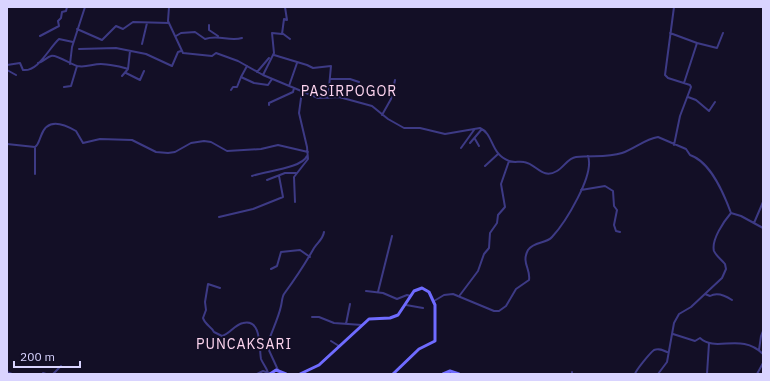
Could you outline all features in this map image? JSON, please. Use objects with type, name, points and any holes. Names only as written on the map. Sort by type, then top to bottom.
[{"type":"main road","points":[[300,374],[319,365],[338,346],[371,318],[390,318],[398,315],[406,306],[416,289],[422,288],[429,292],[434,302],[435,341],[419,349],[392,374]]},
{"type":"main road","points":[[269,374],[276,371],[286,374]]},
{"type":"main road","points":[[443,374],[450,371],[459,374]]},
{"type":"street","points":[[40,36],[58,26],[62,12],[66,10],[67,7],[72,7]]},
{"type":"street","points":[[70,64],[73,42],[85,7]]},
{"type":"street","points":[[169,7],[169,23],[183,53],[212,56],[216,53],[220,54],[248,66],[263,75],[318,98],[339,97],[363,103],[375,108],[382,115],[404,128],[420,128],[443,134],[482,129],[488,134],[493,147],[498,154],[509,161],[527,162],[540,172],[548,174],[558,170],[572,158],[620,153],[657,137],[686,149],[690,155],[694,156],[708,170],[719,186],[731,213],[763,228]]},
{"type":"street","points":[[282,33],[284,20],[287,20],[285,7]]},
{"type":"street","points":[[674,7],[666,77],[690,84],[691,87],[679,119],[674,145]]},
{"type":"street","points":[[77,29],[102,40],[116,26],[123,29],[131,23],[169,23]]},
{"type":"street","points":[[142,44],[147,23]]},
{"type":"street","points":[[209,25],[209,30],[218,36],[226,38],[242,38]]},
{"type":"street","points":[[176,36],[182,33],[195,32],[203,38],[218,36]]},
{"type":"street","points":[[263,75],[274,55],[272,33],[282,33],[290,38]]},
{"type":"street","points":[[670,33],[697,43],[717,48],[723,33]]},
{"type":"street","points":[[7,65],[20,63],[22,69],[29,70],[38,63],[59,39],[73,42]]},
{"type":"street","points":[[684,83],[697,43]]},
{"type":"street","points":[[79,49],[111,47],[156,57],[172,66],[178,52],[181,51]]},
{"type":"street","points":[[122,76],[128,69],[130,51]]},
{"type":"street","points":[[274,55],[297,63],[307,64],[316,69],[331,66],[328,98]]},
{"type":"street","points":[[38,63],[53,56],[59,57],[70,64],[78,66],[89,67],[101,64],[116,67],[121,66],[128,69]]},
{"type":"street","points":[[257,72],[268,58]]},
{"type":"street","points":[[289,86],[297,63]]},
{"type":"street","points":[[64,87],[71,86],[78,66]]},
{"type":"street","points":[[231,90],[233,87],[237,87],[248,66]]},
{"type":"street","points":[[7,70],[16,75]]},
{"type":"street","points":[[126,73],[140,80],[144,71]]},
{"type":"street","points":[[241,78],[254,83],[268,85],[272,78]]},
{"type":"street","points":[[330,79],[350,78],[359,82]]},
{"type":"street","points":[[382,115],[392,99],[395,80]]},
{"type":"street","points":[[269,105],[270,101],[293,92],[294,88]]},
{"type":"street","points":[[295,202],[294,177],[306,162],[308,153],[299,114],[302,91]]},
{"type":"street","points":[[688,97],[696,100],[709,111],[715,102]]},
{"type":"street","points":[[35,174],[35,147],[38,145],[48,124],[55,124],[76,131],[83,143],[100,139],[132,140],[154,151],[163,153],[175,152],[191,143],[202,141],[211,142],[227,151],[261,149],[278,145],[308,153]]},
{"type":"street","points":[[460,148],[474,129]]},
{"type":"street","points":[[470,143],[482,129]]},
{"type":"street","points":[[475,139],[479,146]]},
{"type":"street","points":[[7,144],[35,147]]},
{"type":"street","points":[[252,176],[298,164],[305,161],[308,153]]},
{"type":"street","points":[[485,166],[498,154]]},
{"type":"street","points":[[434,302],[444,295],[453,294],[494,311],[504,308],[516,289],[529,280],[525,262],[528,250],[534,245],[552,237],[576,203],[589,167],[588,156]]},
{"type":"street","points":[[460,296],[478,271],[484,254],[489,248],[490,233],[497,224],[498,215],[505,207],[501,184],[509,161]]},
{"type":"street","points":[[267,180],[296,173]]},
{"type":"street","points":[[219,217],[253,210],[283,197],[279,176]]},
{"type":"street","points":[[581,190],[605,186],[613,191],[616,210],[614,227],[616,231],[620,232]]},
{"type":"street","points":[[754,223],[763,202]]},
{"type":"street","points":[[658,374],[667,362],[674,324],[679,314],[691,308],[720,280],[726,271],[725,264],[716,254],[714,247],[724,222],[731,213]]},
{"type":"street","points":[[276,371],[274,360],[267,349],[267,345],[278,319],[283,296],[290,288],[292,281],[323,237],[324,232]]},
{"type":"street","points":[[378,292],[392,236]]},
{"type":"street","points":[[271,269],[277,266],[280,252],[300,250],[310,256]]},
{"type":"street","points":[[220,288],[208,284],[205,302],[206,310],[202,318],[204,322],[211,326],[214,332],[222,336],[239,324],[246,322],[252,324],[259,335],[261,358],[269,374]]},
{"type":"street","points":[[366,290],[378,292],[397,299],[407,295],[411,296]]},
{"type":"street","points":[[705,294],[709,296],[713,294],[724,295],[732,300]]},
{"type":"street","points":[[346,324],[350,304]]},
{"type":"street","points":[[406,306],[423,308]]},
{"type":"street","points":[[312,317],[319,317],[334,323],[362,325]]},
{"type":"street","points":[[759,350],[763,331]]},
{"type":"street","points":[[673,334],[695,341],[700,338],[709,343],[746,344],[753,346],[763,354]]},
{"type":"street","points":[[331,341],[338,346]]},
{"type":"street","points":[[707,374],[709,343]]},
{"type":"street","points":[[636,374],[636,370],[654,351],[661,349],[668,352]]},
{"type":"street","points":[[757,374],[763,363]]},
{"type":"street","points":[[53,374],[61,366]]},
{"type":"street","points":[[257,374],[263,371],[269,374]]},
{"type":"street","points":[[7,372],[12,374]]},
{"type":"district","name":"PASIRPOGOR","points":[[349,91]]},
{"type":"district","name":"PUNCAKSARI","points":[[244,344]]}]
